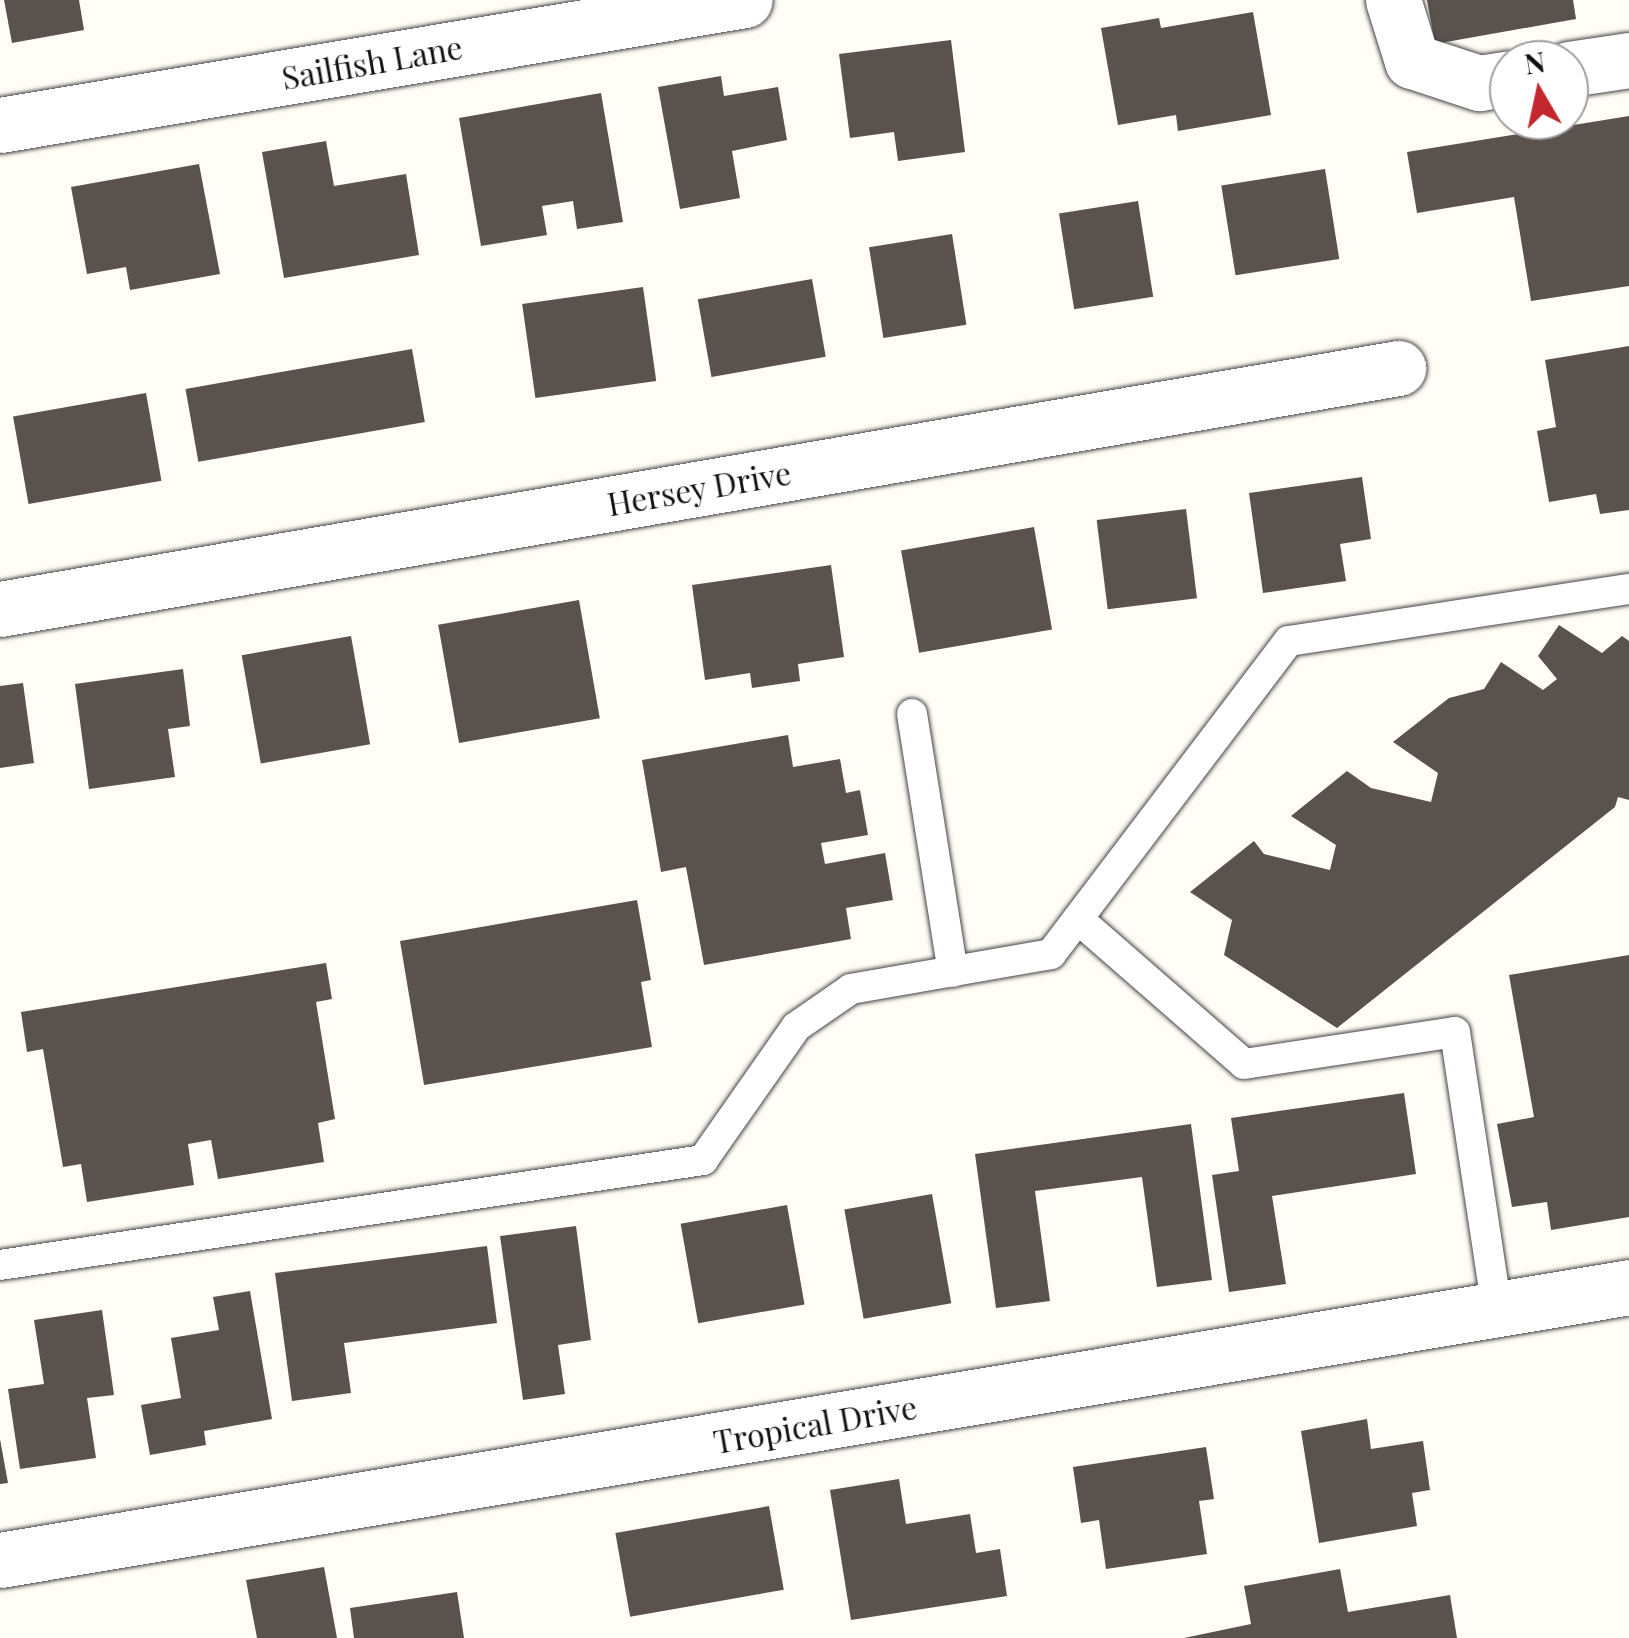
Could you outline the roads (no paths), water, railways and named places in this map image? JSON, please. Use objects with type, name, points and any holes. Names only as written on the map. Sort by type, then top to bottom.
[{"type":"street","name":"Sailfish Lane","points":[[0,125],[745,0]]},
{"type":"street","points":[[1393,0],[1412,61],[1480,83],[1489,81]]},
{"type":"street","points":[[1589,66],[1629,60]]},
{"type":"street","name":"Hersey Drive","points":[[0,608],[1398,368]]},
{"type":"street","name":"Tropical Drive","points":[[0,1560],[1629,1287]]},
{"type":"lane","points":[[0,1265],[703,1160],[796,1027],[852,990],[1050,954],[1289,641],[1629,589]]},
{"type":"lane","points":[[912,714],[953,972]]},
{"type":"lane","points":[[1078,919],[1244,1064],[1455,1032],[1497,1309]]}]
